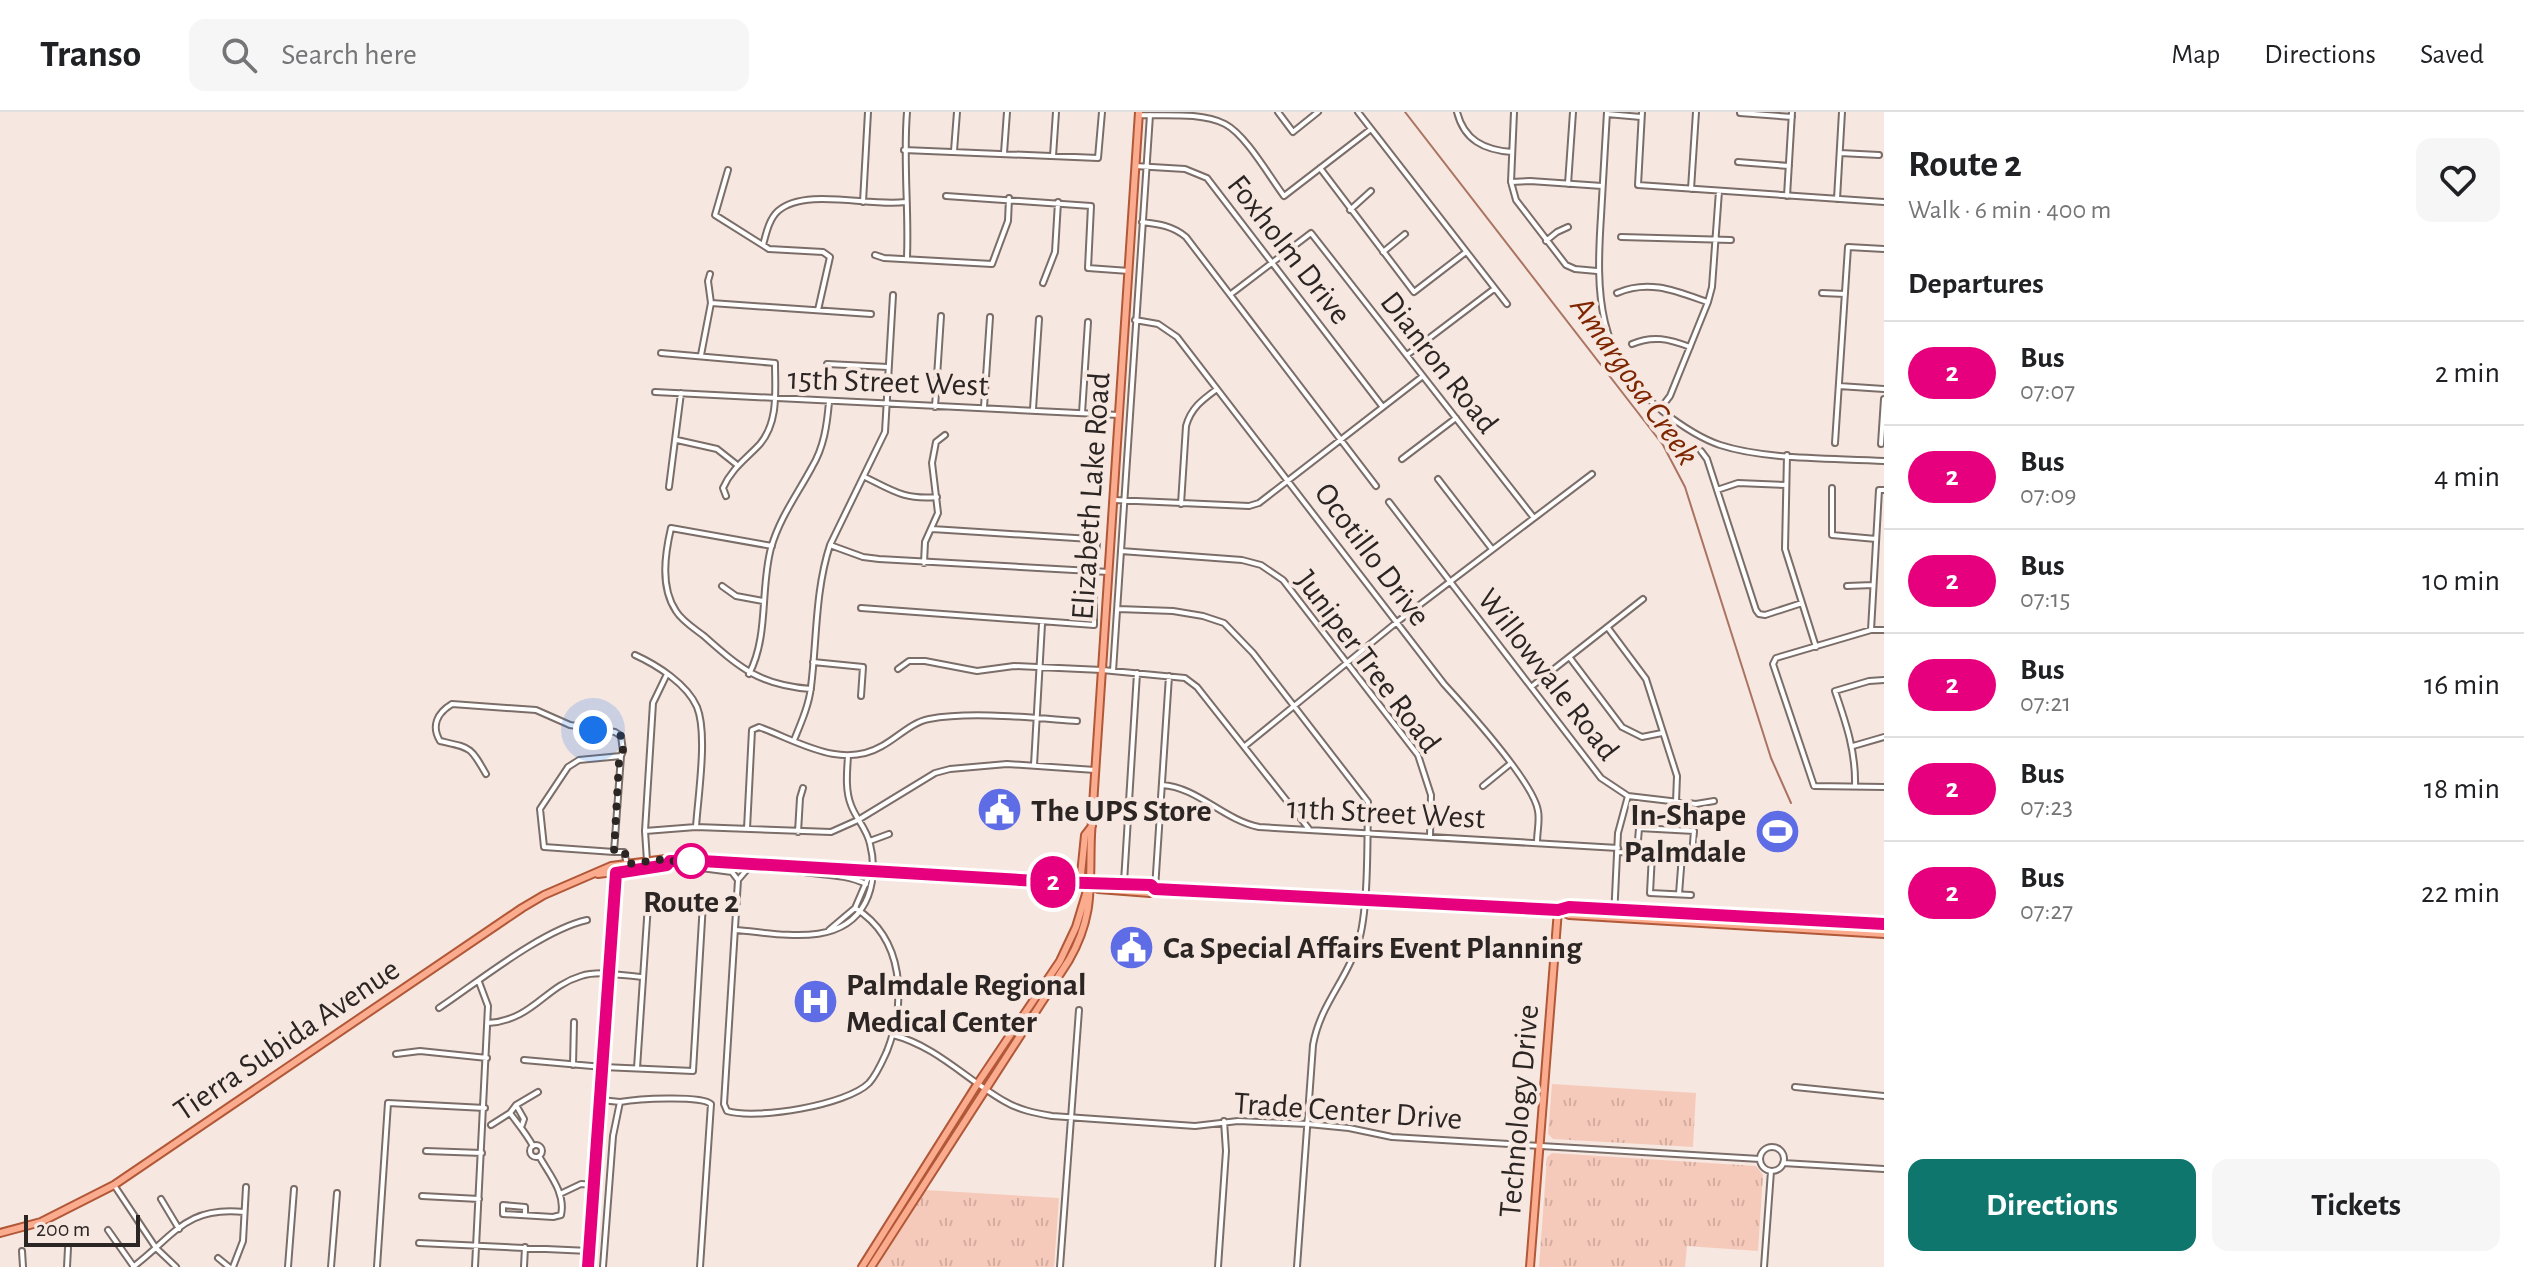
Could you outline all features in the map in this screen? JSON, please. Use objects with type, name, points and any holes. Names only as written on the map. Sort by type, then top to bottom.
[{"type":"main road","name":"Elizabeth Lake Road","points":[[1065,959],[1089,884],[1138,113]]},
{"type":"main road","points":[[1045,882],[1064,877],[1078,878],[1085,835],[1092,826]]},
{"type":"main road","name":"Tierra Subida Avenue","points":[[0,1233],[41,1222],[114,1185],[522,908],[544,895],[618,865],[666,859],[1089,884]]},
{"type":"main road","name":"Tierra Subida Avenue","points":[[594,874],[667,865],[670,861]]},
{"type":"main road","points":[[1089,884],[1124,883],[1151,885],[1155,889],[1364,901],[1558,910],[1569,907],[1614,914],[1829,931],[1865,933],[1873,928],[1884,929]]},
{"type":"main road","points":[[1089,884],[1098,889],[1150,893],[1155,889]]},
{"type":"main road","name":"Technology Drive","points":[[1530,1267],[1558,910]]},
{"type":"main road","points":[[1614,914],[1864,923],[1884,929]]},
{"type":"main road","points":[[1829,931],[1864,923]]},
{"type":"main road","points":[[871,1267],[878,1250],[978,1083],[1065,959]]},
{"type":"main road","points":[[862,1267],[878,1250],[986,1089],[1065,959]]},
{"type":"street","points":[[863,202],[868,112]]},
{"type":"street","points":[[907,112],[904,150],[907,257]]},
{"type":"street","points":[[954,151],[957,112]]},
{"type":"street","points":[[1004,153],[1007,112]]},
{"type":"street","points":[[1053,156],[1056,112]]},
{"type":"street","points":[[904,150],[1098,158],[1102,112]]},
{"type":"street","points":[[1278,112],[1293,132],[1318,112]]},
{"type":"street","points":[[1358,112],[1507,304]]},
{"type":"street","points":[[1457,112],[1466,135],[1489,150],[1512,152]]},
{"type":"street","points":[[1514,112],[1511,182],[1516,200],[1566,265],[1597,271]]},
{"type":"street","points":[[1568,184],[1573,112]]},
{"type":"street","points":[[1691,189],[1696,112]]},
{"type":"street","points":[[1837,199],[1842,112]]},
{"type":"street","points":[[1138,113],[1173,114],[1225,124],[1239,135],[1284,196],[1371,129]]},
{"type":"street","points":[[1884,202],[1638,185],[1642,115],[1607,113],[1597,271],[1601,309],[1614,348],[1641,391],[1660,409],[1705,439],[1720,445],[1757,453],[1884,461]]},
{"type":"street","points":[[1740,113],[1792,114],[1787,196]]},
{"type":"street","points":[[1113,671],[1150,115]]},
{"type":"street","points":[[1840,153],[1879,155]]},
{"type":"street","points":[[1738,162],[1789,166]]},
{"type":"street","name":"Foxholm Drive","points":[[1135,166],[1185,169],[1207,178],[1382,406]]},
{"type":"street","points":[[1320,168],[1414,292],[1466,252]]},
{"type":"street","points":[[728,170],[715,215],[769,249],[823,252],[830,257],[818,310]]},
{"type":"street","points":[[1511,182],[1602,186]]},
{"type":"street","points":[[1350,210],[1371,191]]},
{"type":"street","points":[[1660,409],[1670,396],[1708,302],[1712,287],[1719,191]]},
{"type":"street","points":[[946,196],[1091,206],[1088,268],[1129,271]]},
{"type":"street","points":[[875,255],[992,264],[1008,221],[1009,198]]},
{"type":"street","points":[[763,245],[776,213],[799,200],[905,202]]},
{"type":"street","points":[[1043,283],[1055,252],[1058,202]]},
{"type":"street","points":[[1142,222],[1178,230],[1231,294],[1376,486]]},
{"type":"street","points":[[1546,241],[1568,227]]},
{"type":"street","name":"Dianron Road","points":[[1273,261],[1311,233],[1534,518]]},
{"type":"street","points":[[1383,252],[1405,234]]},
{"type":"street","points":[[1621,237],[1731,240]]},
{"type":"street","points":[[1835,443],[1848,247],[1884,249]]},
{"type":"street","points":[[1231,294],[1273,261]]},
{"type":"street","points":[[701,355],[711,303],[710,274]]},
{"type":"street","points":[[1617,293],[1627,288],[1657,285],[1708,302]]},
{"type":"street","points":[[1407,355],[1494,289]]},
{"type":"street","points":[[1822,293],[1845,294]]},
{"type":"street","points":[[794,740],[811,689],[819,590],[830,545],[885,432],[893,295]]},
{"type":"street","points":[[711,303],[871,314]]},
{"type":"street","points":[[935,407],[941,316]]},
{"type":"street","points":[[984,407],[990,317]]},
{"type":"street","points":[[1033,409],[1039,319]]},
{"type":"street","name":"Ocotillo Drive","points":[[1135,320],[1158,324],[1177,337],[1510,764],[1532,794],[1538,810],[1537,842]]},
{"type":"street","points":[[1082,413],[1088,322]]},
{"type":"street","points":[[1632,344],[1646,339],[1666,338],[1690,347]]},
{"type":"street","points":[[661,353],[775,363],[773,419],[761,443],[737,465],[723,488],[726,496]]},
{"type":"street","points":[[827,364],[889,367]]},
{"type":"street","points":[[1114,500],[1249,506],[1259,503],[1424,376]]},
{"type":"street","points":[[1839,386],[1884,389]]},
{"type":"street","points":[[1181,504],[1189,414],[1217,389]]},
{"type":"street","name":"15th Street West","points":[[655,392],[1119,415]]},
{"type":"street","points":[[669,487],[681,393]]},
{"type":"street","points":[[1881,444],[1884,399]]},
{"type":"street","points":[[749,674],[759,648],[766,569],[772,546],[781,518],[819,453],[826,430],[829,402]]},
{"type":"street","points":[[1402,459],[1456,418]]},
{"type":"street","points":[[924,563],[925,542],[938,513],[932,463],[936,442],[945,435]]},
{"type":"street","points":[[677,440],[717,449],[737,465]]},
{"type":"street","points":[[1701,451],[1707,459],[1759,614],[1765,615],[1802,603]]},
{"type":"street","points":[[1787,455],[1785,549],[1816,648]]},
{"type":"street","points":[[1245,746],[1397,622],[1592,474]]},
{"type":"street","points":[[865,477],[904,496],[916,499],[937,497]]},
{"type":"street","points":[[1438,479],[1492,549]]},
{"type":"street","points":[[1717,490],[1738,483],[1786,485]]},
{"type":"street","points":[[1832,488],[1832,535],[1876,539]]},
{"type":"street","points":[[1871,630],[1881,490]]},
{"type":"street","name":"Willowvale Road","points":[[1389,502],[1601,778],[1628,796],[1696,804],[1714,801]]},
{"type":"street","points":[[772,546],[671,528],[664,559],[669,592],[676,612],[749,674],[766,681],[811,689]]},
{"type":"street","points":[[932,529],[1091,539],[1097,542],[1099,548],[1085,570]]},
{"type":"street","points":[[830,545],[863,557],[924,563],[1109,572]]},
{"type":"street","name":"Juniper Tree Road","points":[[1121,551],[1242,560],[1261,565],[1291,587],[1418,755],[1431,795],[1430,836]]},
{"type":"street","points":[[861,608],[1094,625],[1094,590],[1085,570]]},
{"type":"street","points":[[1847,586],[1873,585]]},
{"type":"street","points":[[722,586],[736,596],[763,601]]},
{"type":"street","points":[[1531,687],[1643,599]]},
{"type":"street","points":[[1118,609],[1173,611],[1224,623],[1253,653],[1368,802],[1364,901],[1358,943],[1328,999],[1316,1030],[1297,1267]]},
{"type":"street","points":[[1034,765],[1042,623]]},
{"type":"street","points":[[1608,628],[1646,679],[1677,776],[1676,802]]},
{"type":"street","points":[[1884,630],[1871,630],[1774,661],[1814,786],[1884,787]]},
{"type":"street","points":[[635,655],[652,662],[667,674],[697,706],[701,724],[696,827]]},
{"type":"street","points":[[1570,658],[1622,727],[1642,737],[1663,733]]},
{"type":"street","points":[[898,669],[909,661],[925,661],[977,671],[1014,666],[1185,678],[1197,687],[1309,829]]},
{"type":"street","points":[[813,662],[863,667],[861,696]]},
{"type":"street","points":[[1124,883],[1137,673]]},
{"type":"street","points":[[647,861],[645,831],[653,703],[667,674]]},
{"type":"street","points":[[1155,889],[1169,676]]},
{"type":"street","points":[[1855,786],[1853,746],[1835,691],[1884,680]]},
{"type":"street","points":[[486,774],[473,751],[466,746],[440,741],[436,734],[436,720],[452,704],[536,710],[570,725],[615,732],[621,736],[623,751],[614,852]]},
{"type":"street","points":[[747,829],[752,730],[759,727],[823,752],[848,756],[872,752],[920,720],[933,718],[1077,721]]},
{"type":"street","points":[[1853,746],[1884,737]]},
{"type":"street","points":[[621,756],[579,760],[568,767],[540,809],[544,847],[625,853],[627,864]]},
{"type":"street","points":[[735,930],[814,935],[844,926],[861,911],[872,891],[870,841],[848,797],[848,756]]},
{"type":"street","points":[[645,831],[696,827],[831,832],[858,820],[942,771],[1007,764],[1095,770]]},
{"type":"street","points":[[1483,786],[1510,764]]},
{"type":"street","name":"11th Street West","points":[[1162,785],[1181,788],[1247,824],[1537,842],[1652,854],[1650,893],[1679,894]]},
{"type":"street","points":[[798,832],[803,788]]},
{"type":"street","points":[[1614,914],[1621,816],[1628,796]]},
{"type":"street","points":[[1637,853],[1639,828],[1694,831],[1692,855],[1682,855],[1679,894],[1691,895]]},
{"type":"street","points":[[870,841],[889,834]]},
{"type":"street","points":[[686,861],[737,877]]},
{"type":"street","points":[[743,863],[736,869],[724,1104],[727,1111],[774,1114],[856,1092],[873,1078],[893,1035],[899,982],[896,960],[880,932],[855,908]]},
{"type":"street","points":[[737,877],[752,863]]},
{"type":"street","points":[[588,1267],[618,865]]},
{"type":"street","points":[[775,865],[798,873],[845,878],[866,884]]},
{"type":"street","points":[[828,932],[855,908],[871,871]]},
{"type":"street","points":[[524,1060],[603,1067],[693,1071],[703,903],[648,904],[637,1068]]},
{"type":"street","points":[[439,1008],[527,948],[577,922],[587,920]]},
{"type":"street","points":[[488,1023],[514,1019],[580,976],[643,977]]},
{"type":"street","points":[[475,1267],[488,1023],[488,1006],[479,982]]},
{"type":"street","points":[[1060,1267],[1079,1010]]},
{"type":"street","points":[[573,1065],[574,1022]]},
{"type":"street","name":"Trade Center Drive","points":[[893,1035],[928,1050],[1022,1109],[1072,1118],[1195,1126],[1224,1121],[1308,1124],[1392,1137],[1760,1159]]},
{"type":"street","points":[[396,1054],[420,1051],[487,1058]]},
{"type":"street","points":[[1795,1087],[1884,1096]]},
{"type":"street","points":[[491,1125],[538,1092]]},
{"type":"street","points":[[601,1100],[665,1101],[682,1098],[707,1100],[711,1104],[700,1267]]},
{"type":"street","points":[[603,1267],[613,1136],[620,1102]]},
{"type":"street","points":[[377,1267],[388,1103],[485,1108]]},
{"type":"street","points":[[516,1105],[524,1119],[522,1126]]},
{"type":"street","points":[[510,1113],[522,1126],[533,1146],[531,1154],[539,1156],[560,1194],[563,1206],[561,1215],[553,1217],[503,1214],[503,1205],[525,1207],[525,1215]]},
{"type":"street","points":[[1218,1267],[1226,1151],[1224,1121]]},
{"type":"street","points":[[1775,1148],[1783,1155],[1783,1163],[1779,1169],[1771,1171],[1762,1166],[1760,1159],[1767,1149],[1775,1148]]},
{"type":"street","points":[[426,1151],[482,1153]]},
{"type":"street","points":[[1783,1163],[1884,1169]]},
{"type":"street","points":[[1764,1267],[1771,1171]]},
{"type":"street","points":[[560,1194],[581,1184],[594,1185]]},
{"type":"street","points":[[114,1185],[156,1248],[176,1267]]},
{"type":"street","points":[[218,1258],[231,1267],[243,1241],[246,1187]]},
{"type":"street","points":[[288,1267],[294,1189]]},
{"type":"street","points":[[331,1267],[337,1193]]},
{"type":"street","points":[[422,1196],[479,1199]]},
{"type":"street","points":[[161,1199],[179,1229]]},
{"type":"street","points":[[108,1230],[133,1267],[190,1219],[220,1210],[244,1212]]},
{"type":"street","points":[[419,1243],[589,1251]]},
{"type":"street","points":[[524,1267],[525,1247]]},
{"type":"street","points":[[67,1267],[68,1248]]},
{"type":"street","points":[[22,1251],[23,1267]]},
{"type":"green space","points":[[1552,1084],[1696,1093],[1693,1147],[1553,1139],[1548,1134]]},
{"type":"green space","points":[[1552,1153],[1756,1166],[1763,1175],[1758,1251],[1687,1246],[1685,1267],[1539,1267],[1547,1157]]},
{"type":"green space","points":[[926,1190],[1059,1198],[1054,1267],[877,1267]]},
{"type":"waterway","name":"Amargosa Creek","points":[[1405,112],[1663,445],[1685,487],[1771,758],[1791,803]]},
{"type":"bus line","name":"2","points":[[588,1267],[616,873],[667,865],[670,861],[702,861],[1089,884],[1132,883],[1151,885],[1155,889],[1364,901],[1558,910],[1569,907],[1884,924]]},
{"type":"place","name":"The UPS Store","points":[[1000,810]]},
{"type":"place","name":"In-Shape Palmdale","points":[[1777,832]]},
{"type":"place","name":"Route 2","points":[[691,861]]},
{"type":"place","name":"Ca Special Affairs Event Planning","points":[[1132,947]]},
{"type":"place","name":"Palmdale Regional Medical Center","points":[[815,1002]]},
{"type":"route","points":[[593,730],[615,732],[621,736],[623,751],[619,762],[614,852],[625,853],[627,864],[666,859],[691,861]]}]
